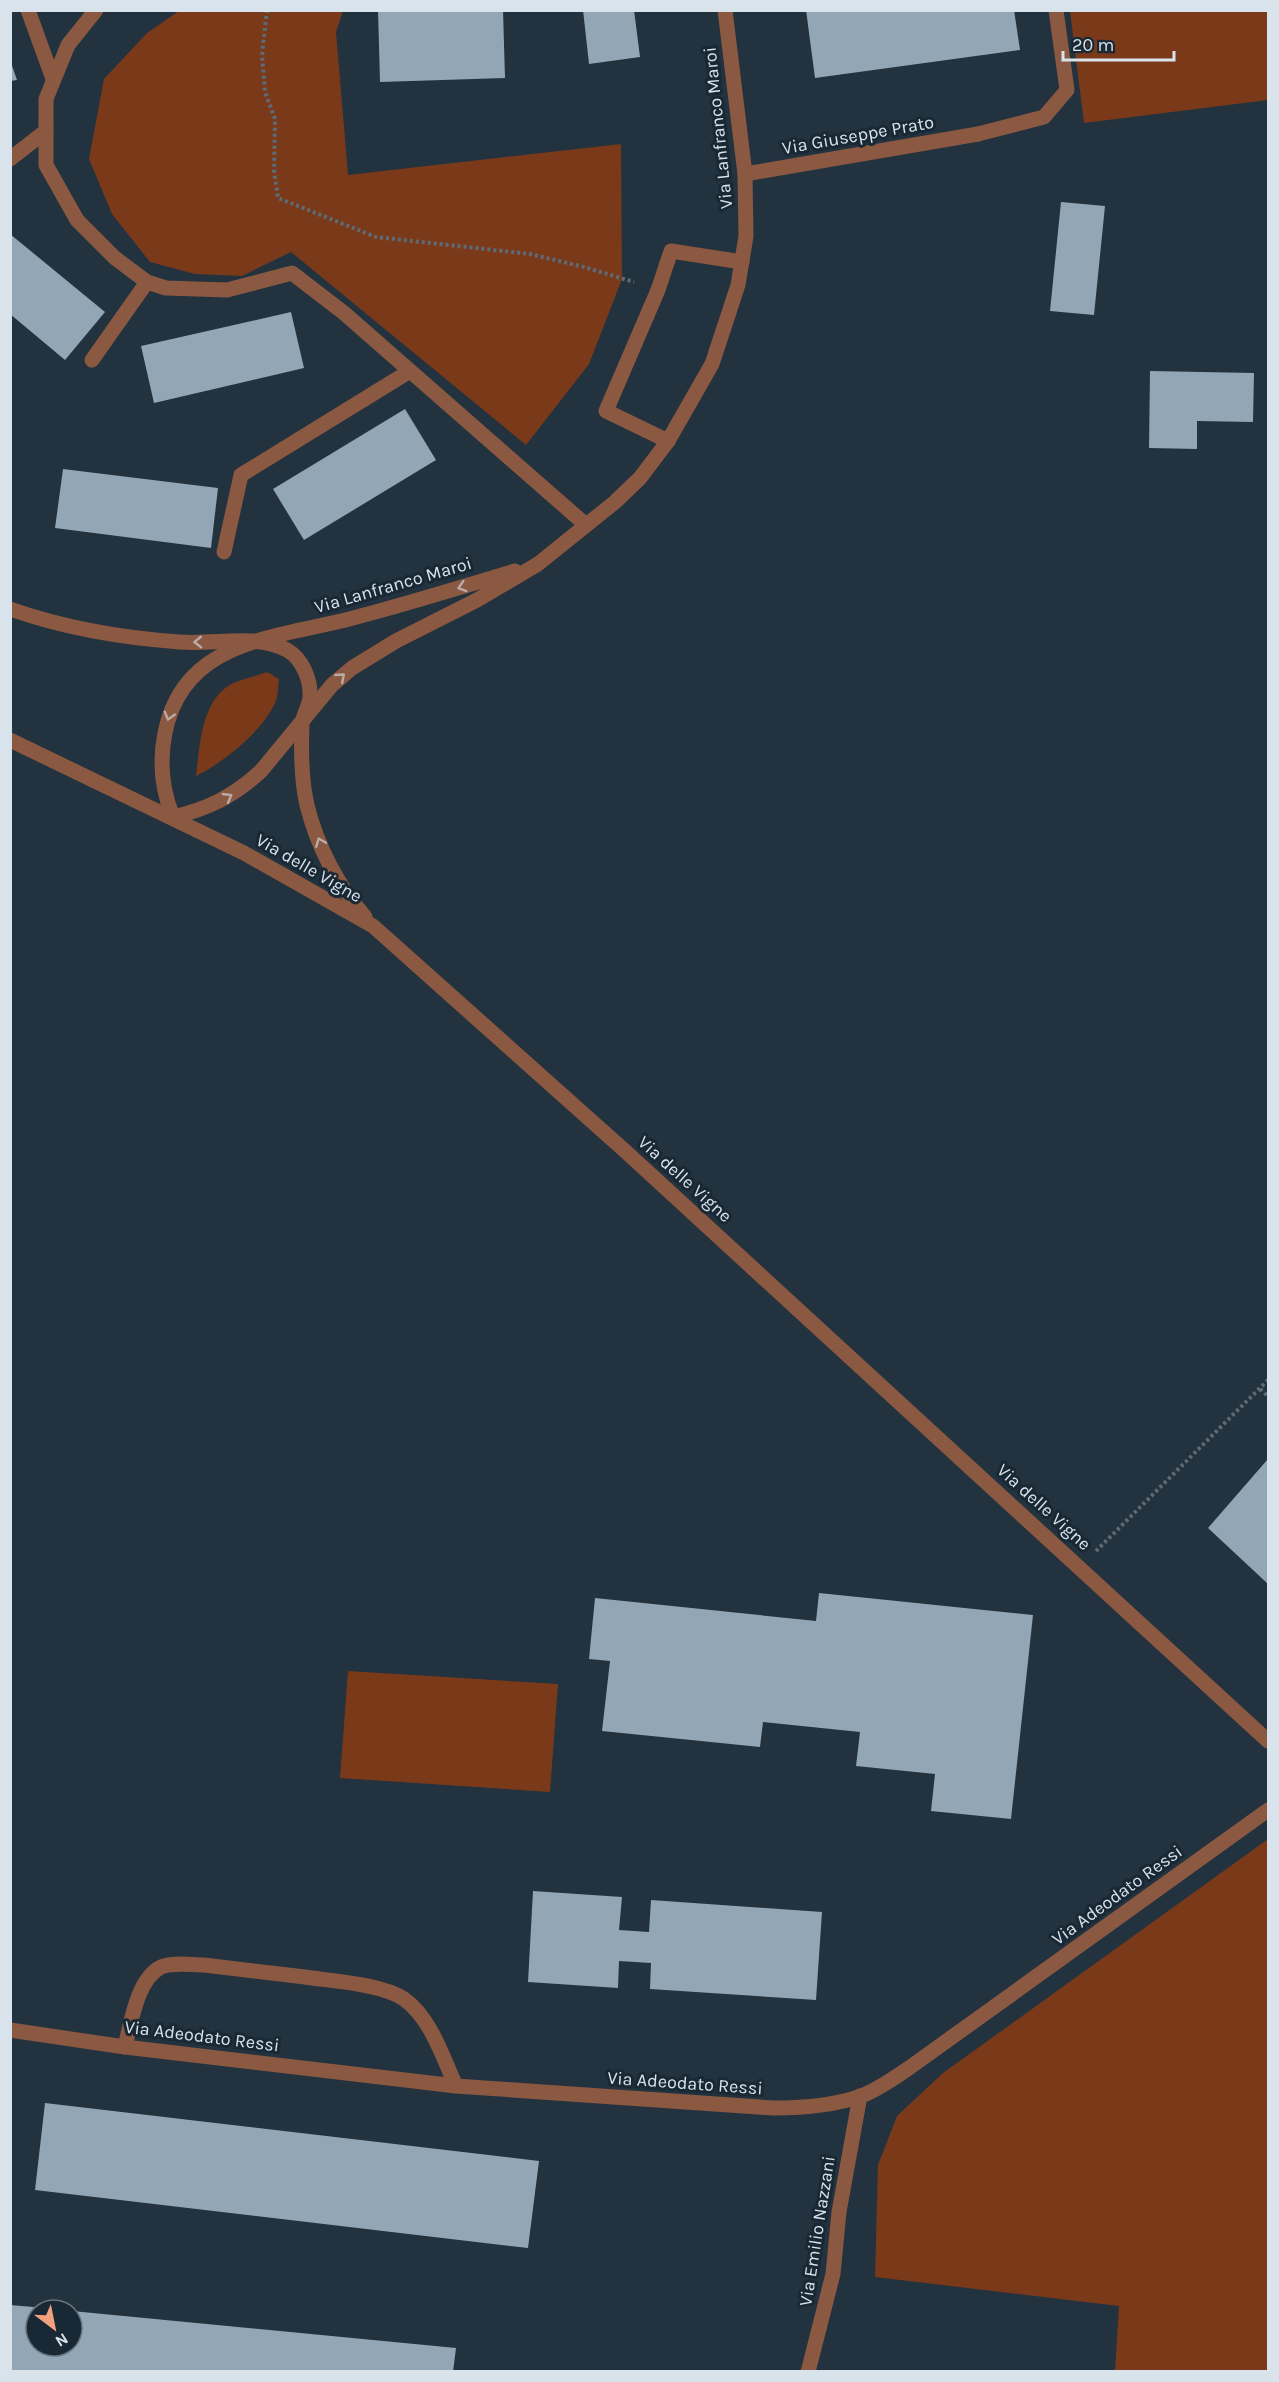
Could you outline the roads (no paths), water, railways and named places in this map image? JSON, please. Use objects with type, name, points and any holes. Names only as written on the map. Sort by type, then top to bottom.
[{"type":"street","points":[[28,10],[53,79]]},
{"type":"street","points":[[96,10],[68,45],[46,99],[46,165],[77,220],[115,258],[147,282],[166,288],[226,290],[292,273],[344,313],[586,525]]},
{"type":"street","name":"Via Lanfranco Maroi","points":[[538,564],[389,609],[256,640],[227,652],[207,664],[191,677],[172,705],[163,743],[162,781],[165,799],[173,817],[199,812],[237,792],[261,771],[332,685],[372,654],[477,600],[538,564],[615,502],[640,478],[668,441],[712,364],[731,311],[742,262],[746,225],[745,174],[725,10]]},
{"type":"street","name":"Via Giuseppe Prato","points":[[745,174],[978,135],[1044,117],[1067,90],[1056,10]]},
{"type":"street","points":[[10,159],[46,131]]},
{"type":"street","points":[[668,441],[606,411],[658,290],[671,251],[742,262]]},
{"type":"street","points":[[92,360],[147,282]]},
{"type":"street","points":[[224,552],[241,475],[411,371]]},
{"type":"street","name":"Via Lanfranco Maroi","points":[[10,609],[63,624],[140,638],[182,643],[256,640],[288,650],[301,663],[309,690],[308,707],[302,721],[303,784],[313,824],[326,858],[339,882],[352,902],[373,926]]},
{"type":"street","name":"Via delle Vigne","points":[[10,740],[244,853],[373,926],[624,1150],[1269,1741]]},
{"type":"street","name":"Via Adeodato Ressi","points":[[10,2030],[125,2047],[456,2086],[799,2108],[860,2096],[888,2082],[1269,1810]]},
{"type":"street","points":[[125,2047],[135,2005],[148,1979],[162,1967],[204,1965],[315,1978],[378,1989],[404,1999],[419,2015],[431,2034],[456,2086]]},
{"type":"street","name":"Via Emilio Nazzani","points":[[808,2372],[833,2274],[839,2212],[860,2096]]}]
